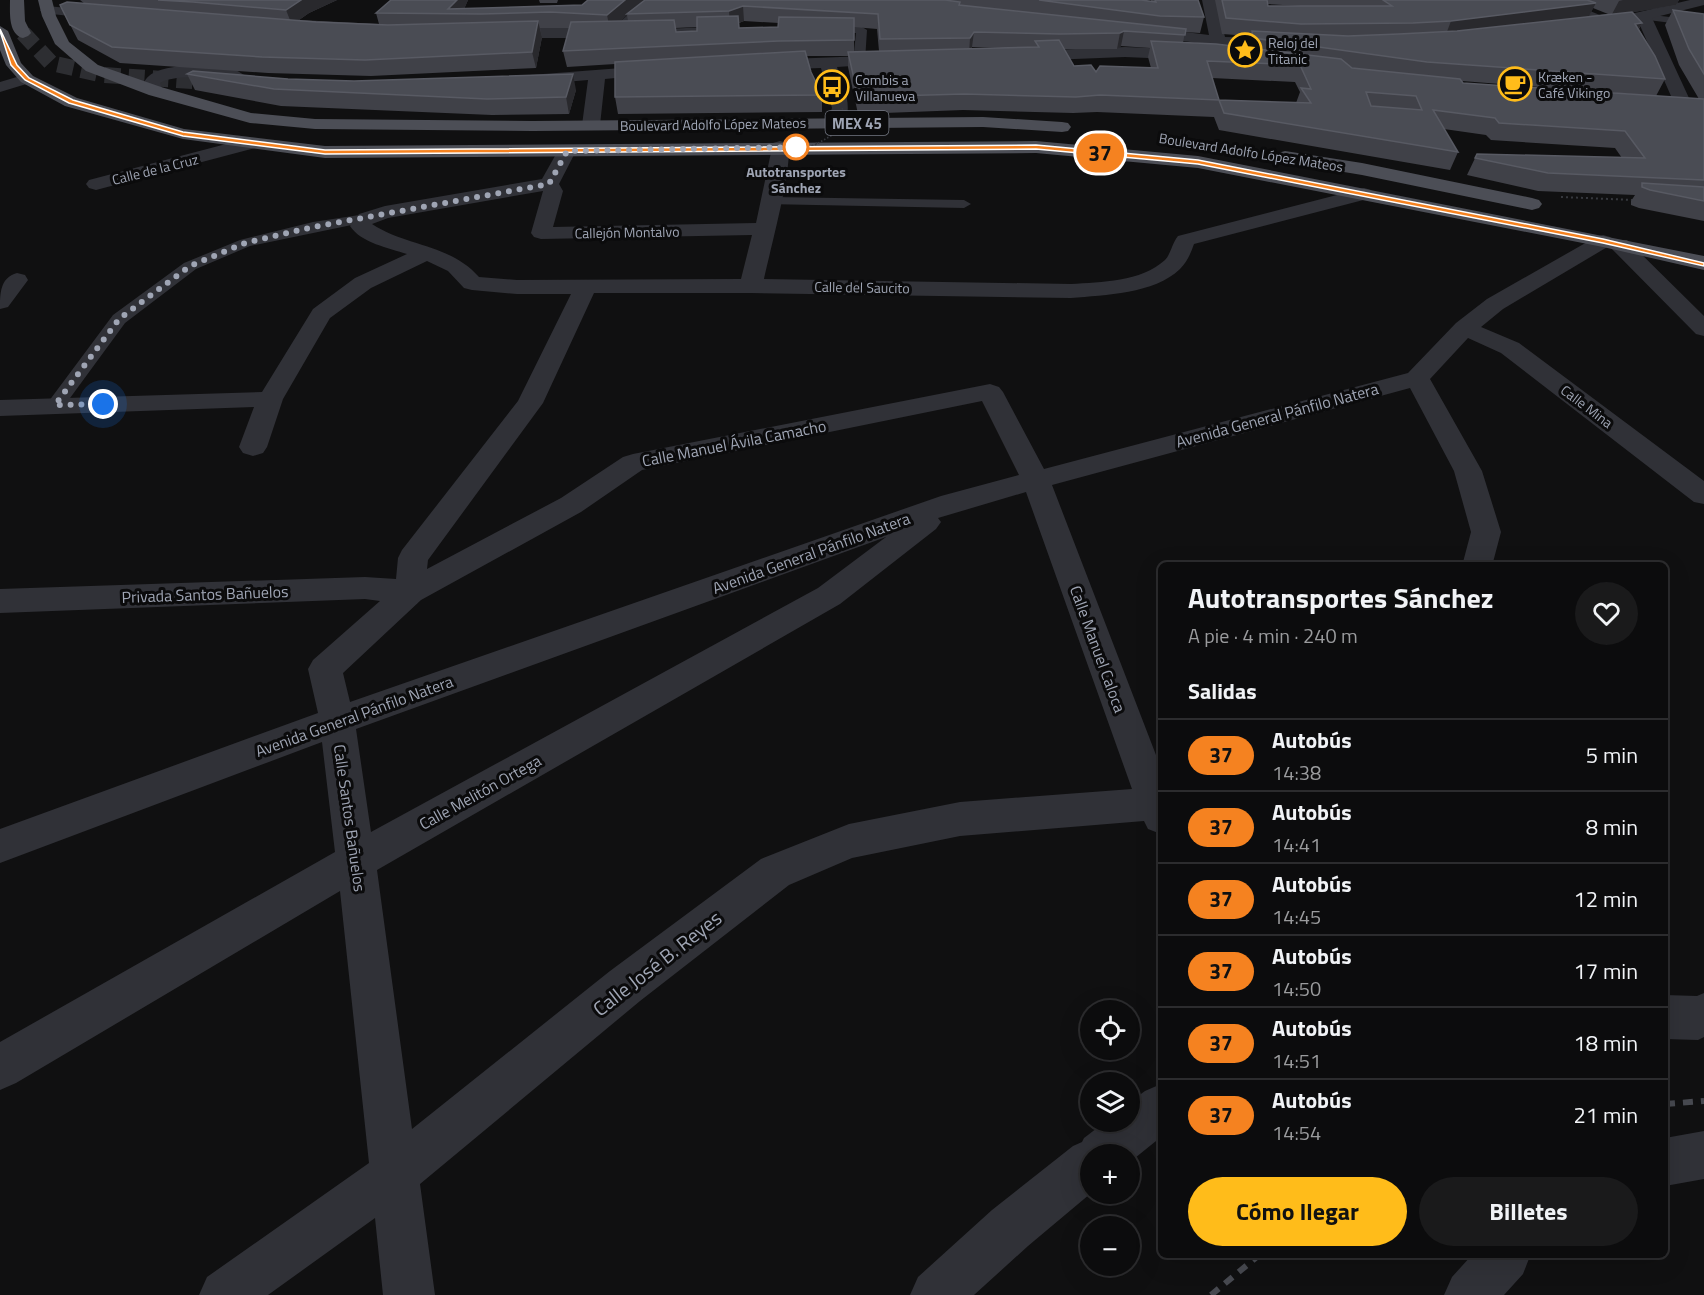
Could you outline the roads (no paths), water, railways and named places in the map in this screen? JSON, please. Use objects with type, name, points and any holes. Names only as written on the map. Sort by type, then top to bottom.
[{"type":"main road","points":[[16,0],[18,21],[23,33]]},
{"type":"main road","name":"Boulevard Adolfo López Mateos","points":[[46,5],[63,44],[92,68],[155,91],[231,114],[315,124],[591,125],[838,116],[1081,129]]},
{"type":"main road","name":"Boulevard Adolfo López Mateos","points":[[0,31],[14,65],[27,79],[71,102],[183,134],[249,144],[325,152],[785,153],[1036,147],[1198,162],[1704,263]]},
{"type":"main road","points":[[131,100],[175,114],[204,116],[231,114]]},
{"type":"main road","name":"Boulevard Adolfo López Mateos","points":[[1271,155],[1557,203]]},
{"type":"main road","points":[[1198,162],[1307,172],[1374,183],[1704,253]]},
{"type":"street","points":[[479,33],[559,38],[616,33],[655,0]]},
{"type":"street","points":[[1209,0],[1217,48]]},
{"type":"street","points":[[46,5],[121,17]]},
{"type":"street","points":[[1579,26],[1644,17],[1690,5]]},
{"type":"street","points":[[1622,102],[1671,104],[1680,98],[1644,17]]},
{"type":"street","points":[[1155,34],[1253,59]]},
{"type":"street","points":[[1004,57],[1308,45]]},
{"type":"street","points":[[748,66],[903,60]]},
{"type":"street","points":[[827,62],[838,116]]},
{"type":"street","points":[[519,80],[553,72],[597,75],[680,69]]},
{"type":"street","points":[[155,91],[151,86],[152,81],[158,76],[175,72],[252,77]]},
{"type":"street","points":[[591,125],[597,75]]},
{"type":"street","points":[[0,87],[27,79]]},
{"type":"street","name":"Calle de la Cruz","points":[[96,184],[249,144]]},
{"type":"street","name":"Callejón Montalvo","points":[[567,151],[549,184],[553,191],[541,233],[766,229]]},
{"type":"street","points":[[752,286],[778,172],[785,153]]},
{"type":"street","points":[[366,218],[385,212],[549,184]]},
{"type":"street","name":"Calle del Saucito","points":[[366,218],[360,226],[376,238],[426,253],[458,267],[472,283],[517,287],[752,286],[1071,291],[1118,286],[1155,275],[1174,264],[1185,240],[1364,194]]},
{"type":"street","points":[[1479,562],[1486,532],[1468,471],[1417,378],[1464,328],[1495,304],[1611,243],[1704,329]]},
{"type":"street","points":[[252,447],[270,399],[321,314],[363,283],[426,253]]},
{"type":"street","points":[[0,302],[17,280]]},
{"type":"street","points":[[410,592],[413,558],[530,403],[586,286]]},
{"type":"street","name":"Calle Mina","points":[[1464,328],[1510,348],[1704,495]]},
{"type":"street","name":"Avenida General Pánfilo Natera","points":[[0,846],[337,721],[951,503],[1417,378]]},
{"type":"street","name":"Calle Manuel Ávila Camacho","points":[[410,592],[571,505],[633,463],[990,392],[1036,481]]},
{"type":"street","points":[[0,408],[270,399]]},
{"type":"street","name":"Calle Manuel Caloca","points":[[1036,481],[1158,805]]},
{"type":"street","name":"Calle Melitón Ortega","points":[[0,1066],[356,861],[829,596],[951,503]]},
{"type":"street","name":"Privada Santos Bañuelos","points":[[0,602],[365,588],[410,592]]},
{"type":"street","name":"Calle Santos Bañuelos","points":[[409,1295],[356,861],[337,721],[325,669],[410,592]]},
{"type":"street","name":"Calle José B. Reyes","points":[[225,1295],[394,1174],[625,986],[775,872],[849,841],[960,819],[1158,808]]},
{"type":"street","points":[[1115,1144],[1158,1109]]},
{"type":"street","points":[[1668,1161],[1704,1155]]},
{"type":"street","points":[[936,1295],[1010,1228],[1080,1171]]},
{"type":"street","points":[[1470,1295],[1502,1258]]},
{"type":"lane","points":[[1554,0],[1612,22]]},
{"type":"lane","points":[[1644,17],[1704,24]]},
{"type":"lane","points":[[616,33],[740,29]]},
{"type":"lane","points":[[811,30],[862,30],[859,61]]},
{"type":"lane","points":[[771,201],[964,204]]},
{"type":"lane","points":[[55,405],[119,319],[190,266],[245,243],[313,227],[366,218]]},
{"type":"tunnel","points":[[23,33],[51,63],[104,75],[237,84]]},
{"type":"railway","points":[[1668,1104],[1704,1101]]},
{"type":"railway","points":[[1211,1295],[1256,1258]]},
{"type":"place","name":"Reloj del Titanic","points":[[1245,50]]},
{"type":"place","name":"Kræken - Café Vikingo","points":[[1515,84]]},
{"type":"place","name":"Combis a Villanueva","points":[[832,87]]},
{"type":"place","name":"Autotransportes Sánchez","points":[[796,147]]}]
